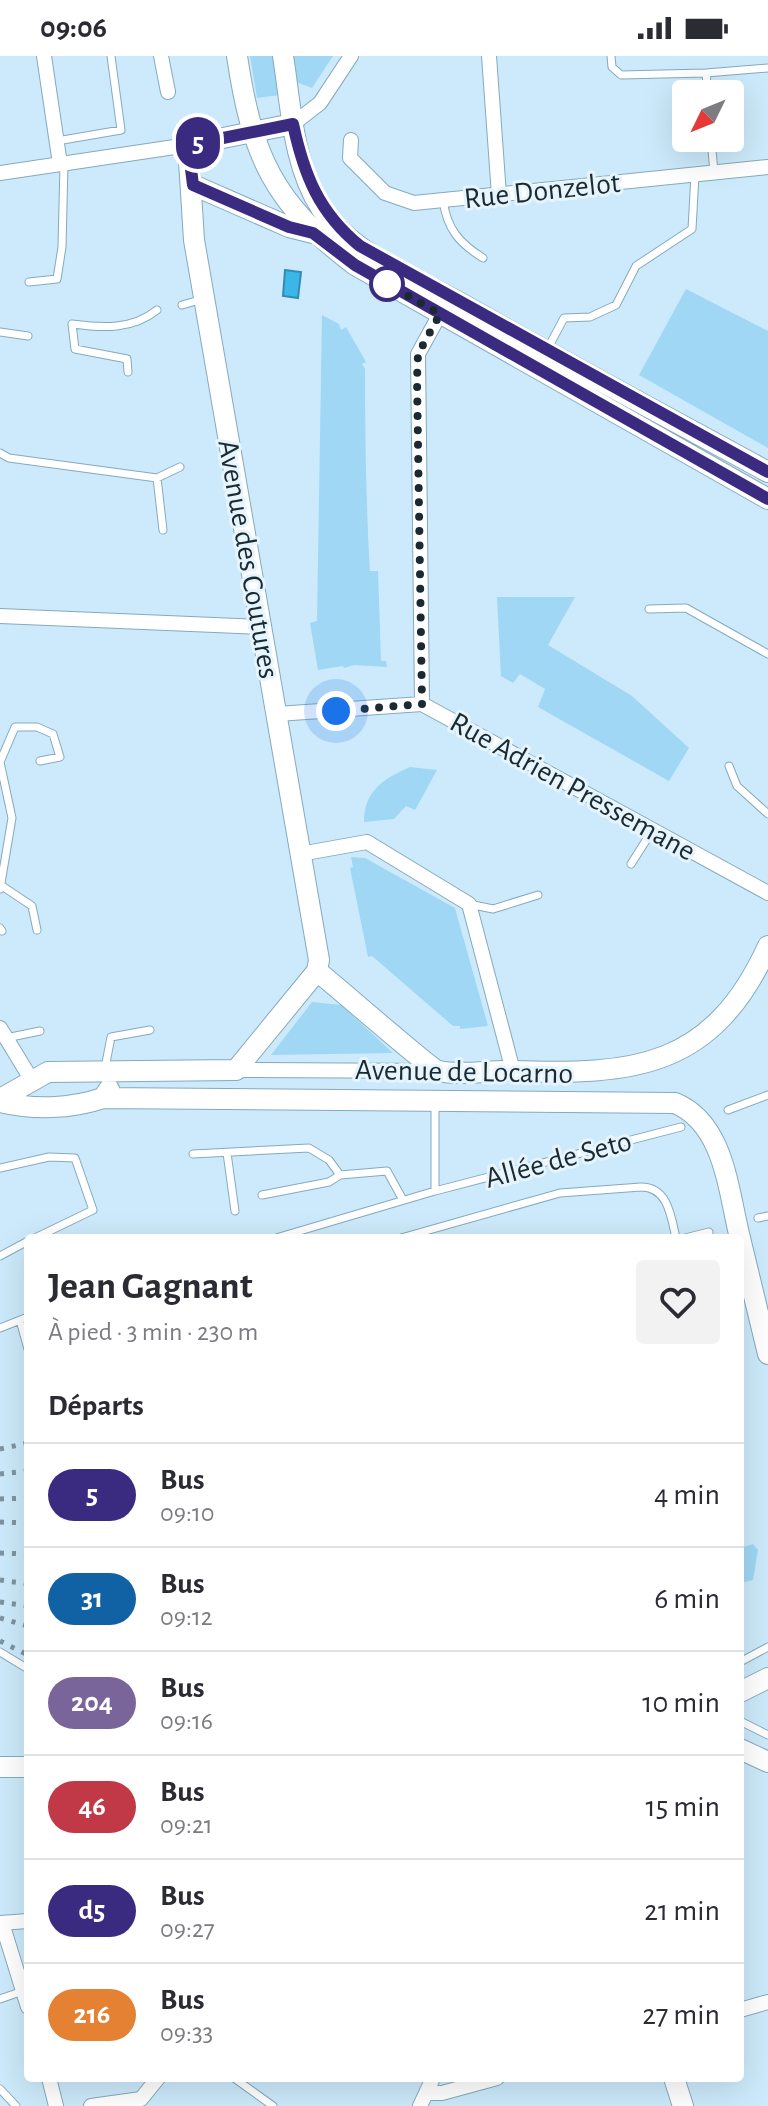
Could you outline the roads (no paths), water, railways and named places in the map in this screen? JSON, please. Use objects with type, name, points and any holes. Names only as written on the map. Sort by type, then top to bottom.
[{"type":"street","points":[[44,56],[62,164]]},
{"type":"street","points":[[161,56],[168,92]]},
{"type":"street","points":[[237,56],[252,131],[268,172],[313,233],[355,265],[768,499]]},
{"type":"street","points":[[283,56],[302,166],[320,206],[338,229],[360,246],[768,472]]},
{"type":"street","points":[[0,173],[188,145],[293,124],[320,103],[351,56]]},
{"type":"street","points":[[489,56],[499,195]]},
{"type":"street","name":"Rue Donzelot","points":[[351,140],[350,158],[385,193],[414,203],[768,167]]},
{"type":"street","name":"Avenue des Coutures","points":[[188,145],[193,185],[194,240],[228,464],[277,714],[319,960],[317,971]]},
{"type":"street","points":[[193,185],[289,227],[313,233]]},
{"type":"street","points":[[422,704],[418,354],[440,314]]},
{"type":"street","points":[[0,616],[261,627]]},
{"type":"street","name":"Rue Adrien Pressemane","points":[[277,714],[422,704],[768,893]]},
{"type":"street","points":[[300,854],[367,842],[469,904],[513,1071]]},
{"type":"street","name":"Avenue de Locarno","points":[[31,1079],[48,1072],[105,1070],[608,1071],[669,1056],[702,1034],[733,1007],[754,977],[768,947]]},
{"type":"street","points":[[236,1070],[317,971],[437,1071]]},
{"type":"street","points":[[3,1033],[31,1079],[37,1105]]},
{"type":"street","points":[[103,1098],[111,1083],[105,1070]]},
{"type":"street","points":[[0,1100],[31,1079]]},
{"type":"street","points":[[0,1100],[27,1108],[37,1105],[79,1106],[103,1098],[654,1101],[682,1106],[706,1124],[716,1146],[739,1234]]},
{"type":"street","points":[[744,1255],[768,1354]]},
{"type":"street","points":[[744,1690],[768,1678]]},
{"type":"street","points":[[744,1751],[768,1762]]},
{"type":"street","points":[[0,1767],[24,1767]]},
{"type":"street","points":[[24,1921],[1,1923],[24,1994]]},
{"type":"street","points":[[744,2009],[768,2002]]},
{"type":"street","points":[[50,2082],[56,2106]]},
{"type":"street","points":[[91,2106],[141,2099],[155,2082]]},
{"type":"street","points":[[423,2099],[482,2082]]},
{"type":"street","points":[[675,2082],[683,2106]]},
{"type":"lane","points":[[57,141],[121,130],[111,56]]},
{"type":"lane","points":[[611,56],[612,67],[621,75],[768,68]]},
{"type":"lane","points":[[706,73],[707,80]]},
{"type":"lane","points":[[712,152],[714,173]]},
{"type":"lane","points":[[29,282],[57,279],[62,247],[62,164]]},
{"type":"lane","points":[[546,351],[564,318],[590,317],[616,305],[636,266],[692,229],[695,175]]},
{"type":"lane","points":[[443,200],[451,231],[463,246],[483,258]]},
{"type":"lane","points":[[182,305],[204,299]]},
{"type":"lane","points":[[128,372],[127,359],[75,349],[72,324],[97,327],[141,323],[157,310]]},
{"type":"lane","points":[[0,332],[28,336]]},
{"type":"lane","points":[[0,453],[9,458],[157,478],[180,467]]},
{"type":"lane","points":[[157,478],[163,530]]},
{"type":"lane","points":[[649,609],[686,608],[768,654]]},
{"type":"lane","points":[[37,930],[32,906],[1,888],[12,818],[0,762],[15,727],[37,727],[53,734],[60,757],[40,761]]},
{"type":"lane","points":[[729,766],[737,786],[768,814]]},
{"type":"lane","points":[[631,864],[654,829]]},
{"type":"lane","points":[[469,904],[493,909],[538,895]]},
{"type":"lane","points":[[105,1070],[111,1037],[150,1030]]},
{"type":"lane","points":[[3,1033],[40,1031]]},
{"type":"lane","points":[[728,1110],[768,1095]]},
{"type":"lane","points":[[435,1102],[435,1191]]},
{"type":"lane","name":"Allée de Seto","points":[[289,1234],[435,1191],[681,1127]]},
{"type":"lane","points":[[193,1154],[309,1148],[329,1160],[340,1175]]},
{"type":"lane","points":[[227,1153],[235,1211]]},
{"type":"lane","points":[[0,1168],[49,1157],[75,1158],[93,1210],[43,1234]]},
{"type":"lane","points":[[262,1195],[329,1182],[340,1175],[387,1171],[403,1200]]},
{"type":"lane","name":"Allée de Seto","points":[[415,1234],[560,1193],[641,1187],[650,1187],[662,1195],[675,1234]]},
{"type":"lane","points":[[758,1218],[768,1216]]},
{"type":"lane","points":[[701,1234],[709,1232]]},
{"type":"lane","points":[[0,1256],[24,1243]]},
{"type":"lane","points":[[0,1328],[24,1319]]},
{"type":"lane","points":[[744,1660],[768,1647]]},
{"type":"lane","points":[[0,1652],[24,1667]]},
{"type":"lane","points":[[744,1723],[768,1735]]},
{"type":"lane","points":[[0,1999],[23,1991]]},
{"type":"lane","points":[[240,2082],[273,2106]]},
{"type":"lane","points":[[0,2089],[16,2106]]},
{"type":"water","points":[[285,270],[301,272],[298,298],[283,296]]},
{"type":"railway","points":[[0,1449],[24,1444]]},
{"type":"railway","points":[[0,1474],[24,1471]]},
{"type":"railway","points":[[0,1499],[24,1498]]},
{"type":"railway","points":[[0,1522],[24,1523]]},
{"type":"railway","points":[[0,1553],[24,1554]]},
{"type":"railway","points":[[0,1580],[24,1583]]},
{"type":"railway","points":[[0,1602],[24,1605]]},
{"type":"railway","points":[[0,1618],[24,1625]]},
{"type":"railway","points":[[0,1641],[24,1653]]}]
